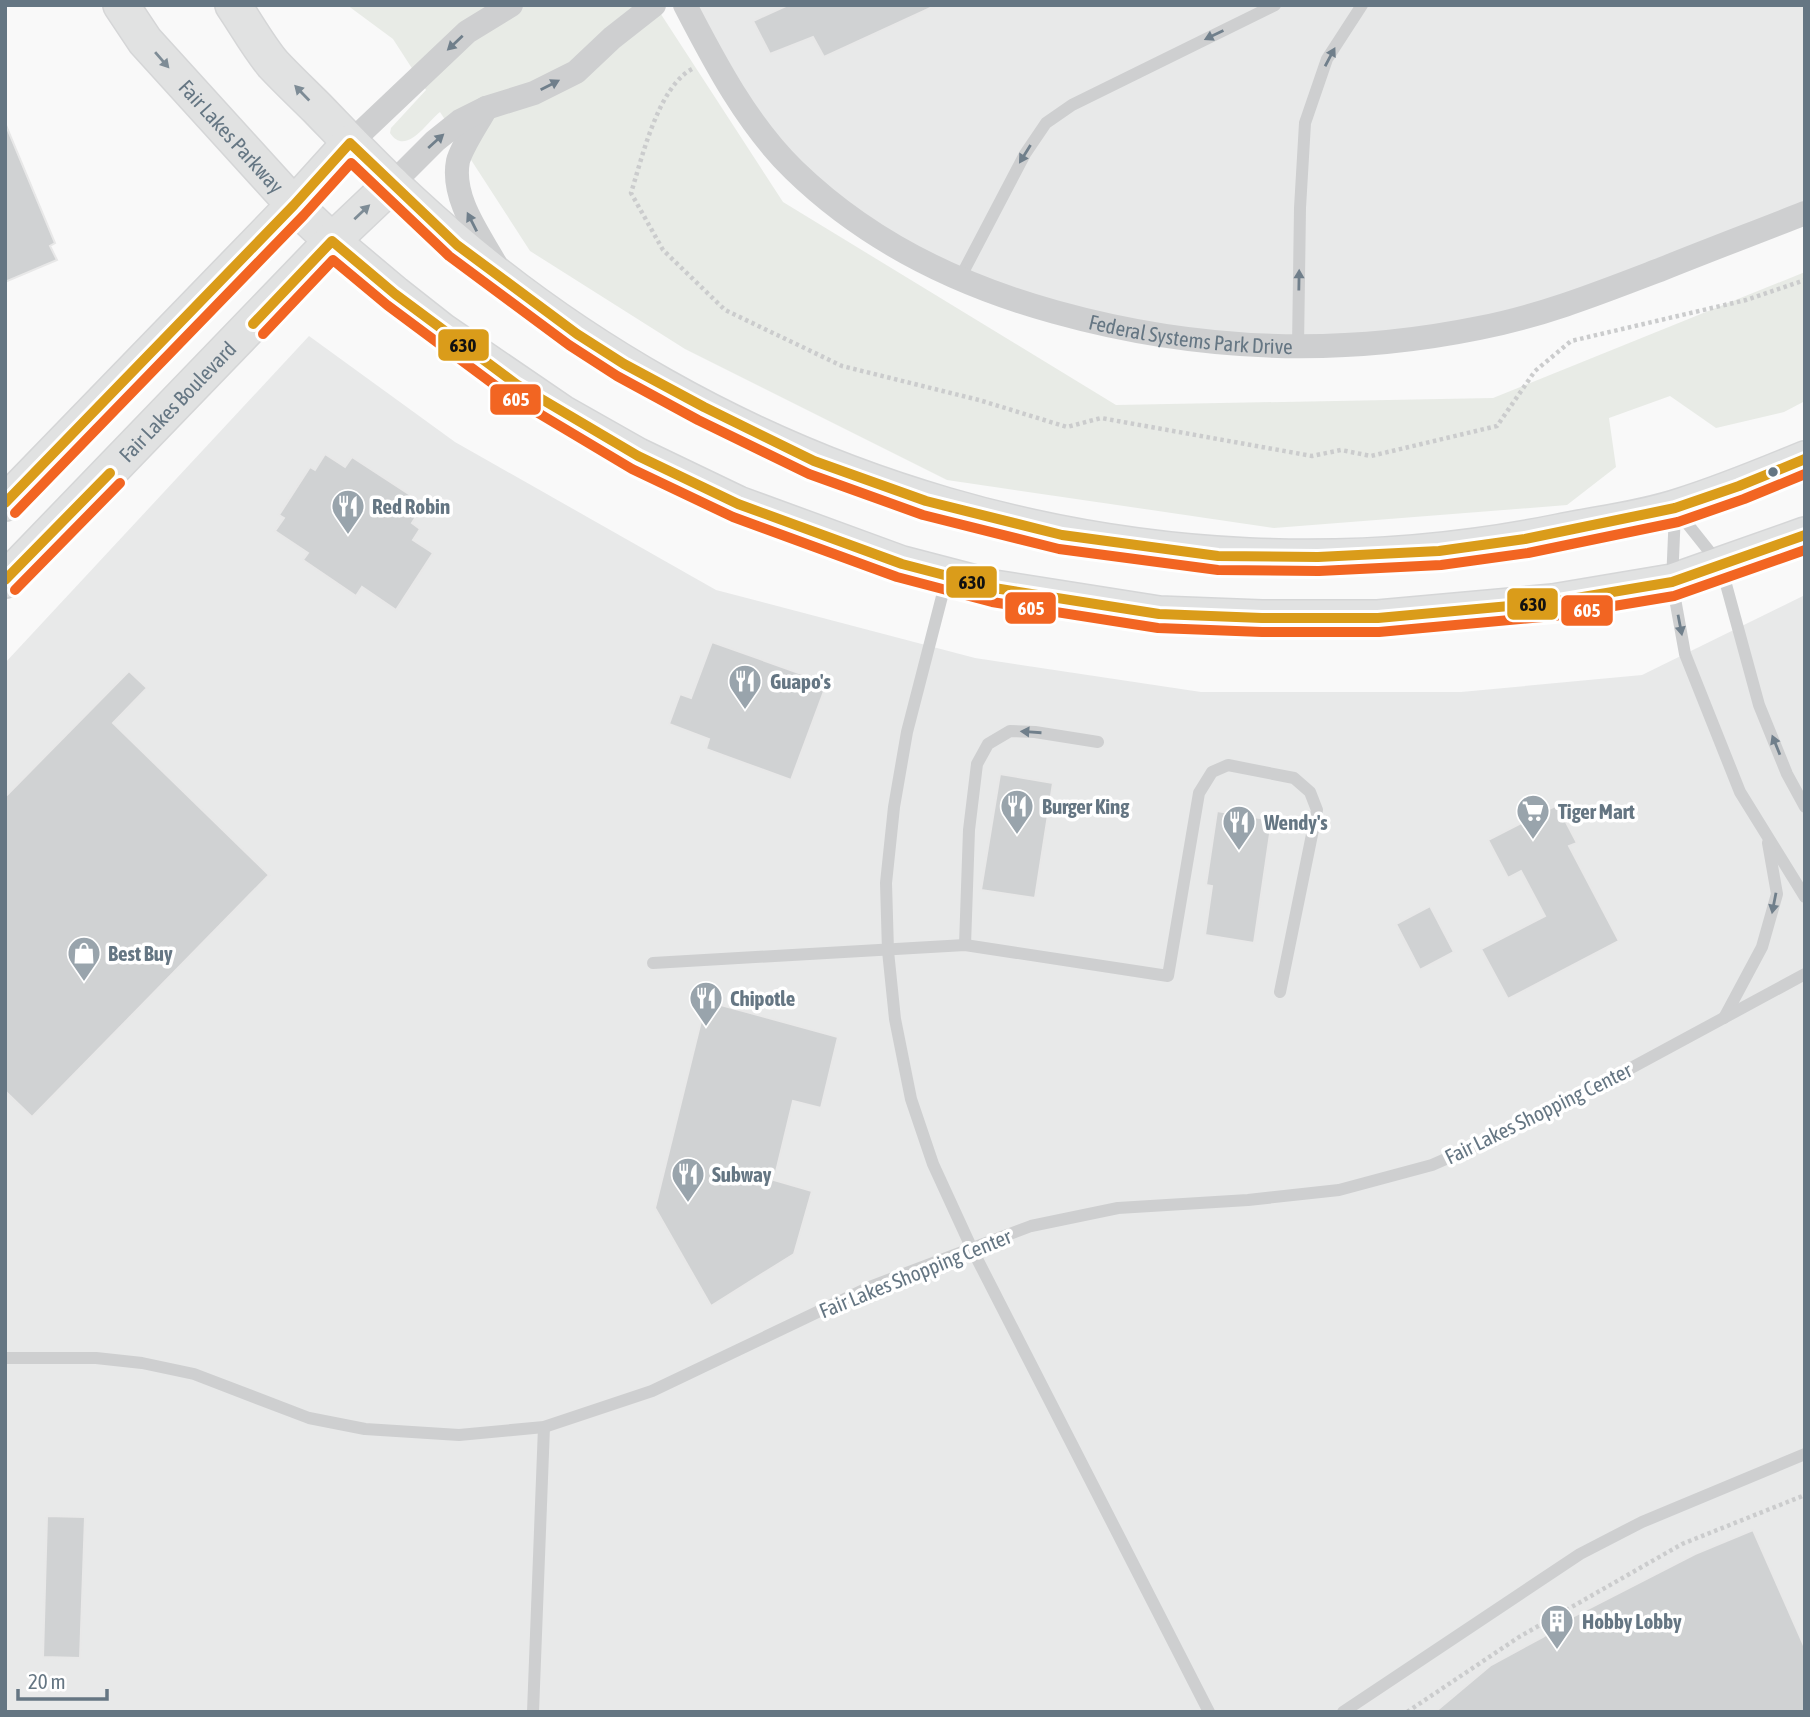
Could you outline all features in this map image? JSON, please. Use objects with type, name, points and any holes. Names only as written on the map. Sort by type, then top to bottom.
[{"type":"main road","name":"Fair Lakes Parkway","points":[[121,5],[145,41],[295,205],[394,295],[516,384],[638,456],[738,503],[902,564],[994,588],[1159,614],[1262,618],[1378,618],[1553,602],[1672,582],[1805,536]]},
{"type":"main road","points":[[233,5],[272,62],[392,184],[457,245],[577,334],[624,364],[704,407],[814,461],[926,500],[1062,535],[1218,556],[1332,557],[1439,551],[1525,539],[1675,508],[1805,459]]},
{"type":"main road","points":[[5,503],[295,205],[350,143]]},
{"type":"main road","name":"Fair Lakes Boulevard","points":[[5,580],[332,240],[392,184]]},
{"type":"street","points":[[350,143],[467,32],[511,5]]},
{"type":"street","name":"Fair Lakes Boulevard","points":[[392,184],[435,141],[460,121],[486,108],[534,93],[576,72],[612,38],[654,5]]},
{"type":"street","name":"Federal Systems Park Drive","points":[[685,5],[744,109],[792,169],[866,230],[909,256],[959,280],[1016,301],[1095,323],[1157,336],[1219,345],[1298,348],[1354,346],[1481,328],[1543,312],[1598,293],[1805,213]]},
{"type":"street","points":[[486,108],[458,160],[457,184],[469,219],[505,281]]},
{"type":"lane","points":[[959,280],[1008,183],[1046,123],[1072,105],[1275,5]]},
{"type":"lane","points":[[1298,348],[1300,208],[1305,123],[1327,58],[1362,5]]},
{"type":"lane","points":[[1675,508],[1721,566],[1759,705],[1787,774],[1805,807]]},
{"type":"lane","points":[[1675,508],[1672,582],[1685,654],[1740,792],[1805,897]]},
{"type":"lane","points":[[947,577],[907,733],[894,807],[886,883],[888,951],[895,1019],[911,1098],[933,1164],[972,1248],[1209,1712]]},
{"type":"lane","points":[[965,945],[969,830],[977,764],[988,744],[1010,731],[1035,732],[1098,743]]},
{"type":"lane","points":[[653,963],[965,945],[1168,976],[1199,793],[1212,772],[1228,765],[1294,778],[1310,792],[1317,810],[1280,992]]},
{"type":"lane","points":[[1724,1018],[1762,947],[1777,894],[1766,836]]},
{"type":"lane","name":"Fair Lakes Shopping Center","points":[[5,1358],[96,1358],[142,1363],[194,1374],[309,1418],[365,1429],[459,1435],[544,1427],[652,1391],[872,1286],[1031,1226],[1118,1208],[1248,1200],[1339,1190],[1432,1165],[1570,1101],[1805,974]]},
{"type":"lane","points":[[533,1712],[544,1427]]},
{"type":"lane","points":[[1343,1712],[1580,1554],[1643,1522],[1805,1454]]},
{"type":"path","points":[[1407,1712],[1519,1637],[1682,1545],[1805,1495]]},
{"type":"shaded area","points":[[347,5],[655,5],[783,202],[1116,405],[1493,398],[1805,272],[1805,401],[1784,412],[1716,428],[1670,396],[1609,418],[1616,467],[1567,505],[1274,528],[947,480],[685,349],[530,251],[440,112],[409,140],[396,139],[390,133],[391,128],[426,90],[393,39]]},
{"type":"shaded area","points":[[685,5],[1805,5],[1805,213],[1498,324],[1219,345],[959,280],[792,169]]},
{"type":"shaded area","points":[[309,336],[455,442],[716,590],[975,658],[1201,692],[1461,692],[1642,675],[1805,595],[1805,1712],[5,1712],[5,663]]},
{"type":"building","points":[[788,5],[937,5],[824,57],[813,37],[770,54],[753,21]]},
{"type":"building","points":[[5,123],[55,243],[50,246],[57,260],[5,282]]},
{"type":"building","name":"Red Robin","points":[[325,454],[345,467],[352,457],[424,504],[412,523],[420,529],[413,540],[433,553],[396,610],[362,587],[356,596],[303,560],[308,553],[275,531],[284,518],[279,515],[310,467],[315,470]]},
{"type":"building","name":"Guapo's","points":[[712,642],[827,683],[791,780],[706,749],[709,739],[669,724],[680,694],[691,698]]},
{"type":"building","name":"Best Buy","points":[[129,671],[147,688],[113,723],[269,875],[32,1117],[5,1091],[5,797]]},
{"type":"building","name":"Burger King","points":[[1000,774],[1053,783],[1035,898],[981,890]]},
{"type":"building","points":[[1557,805],[1577,843],[1569,846],[1619,941],[1508,999],[1481,949],[1545,916],[1521,871],[1508,878],[1488,840]]},
{"type":"building","name":"Wendy's","points":[[1217,811],[1272,820],[1254,943],[1205,935],[1212,886],[1206,885]]},
{"type":"building","points":[[1430,906],[1454,952],[1420,970],[1396,924]]},
{"type":"building","points":[[706,1001],[838,1037],[821,1108],[793,1101],[774,1180],[812,1191],[794,1254],[711,1306],[655,1208]]},
{"type":"building","points":[[47,1516],[85,1517],[80,1658],[43,1657]]},
{"type":"building","points":[[1753,1530],[1805,1648],[1805,1712],[1435,1712],[1491,1665],[1543,1637],[1574,1616],[1695,1554]]},
{"type":"transit line","name":"630","points":[[5,503],[294,205],[350,143],[457,245],[577,334],[624,364],[814,461],[926,501],[1062,535],[1218,556],[1318,557],[1439,551],[1525,539],[1675,508],[1805,459]]},
{"type":"transit line","name":"605","points":[[15,513],[304,215],[351,163],[449,256],[569,345],[617,376],[698,420],[809,474],[923,515],[1059,549],[1218,570],[1319,571],[1441,565],[1528,553],[1678,522],[1805,474]]},
{"type":"transit line","name":"630","points":[[253,324],[332,241],[395,294],[516,384],[638,456],[738,504],[902,564],[994,588],[1159,614],[1262,618],[1378,618],[1553,602],[1672,582],[1805,535]]},
{"type":"transit line","name":"605","points":[[263,334],[333,260],[387,305],[508,395],[632,469],[733,517],[897,577],[992,602],[1158,628],[1262,632],[1379,632],[1554,616],[1674,596],[1805,550]]},
{"type":"transit line","name":"630","points":[[5,580],[110,473]]},
{"type":"transit line","name":"605","points":[[15,590],[120,483]]},
{"type":"place","name":"Red Robin","points":[[348,536]]},
{"type":"place","name":"Guapo's","points":[[745,711]]},
{"type":"place","name":"Burger King","points":[[1017,836]]},
{"type":"place","name":"Tiger Mart","points":[[1533,841]]},
{"type":"place","name":"Wendy's","points":[[1239,852]]},
{"type":"place","name":"Best Buy","points":[[84,983]]},
{"type":"place","name":"Chipotle","points":[[706,1028]]},
{"type":"place","name":"Subway","points":[[688,1204]]},
{"type":"place","name":"Hobby Lobby","points":[[1557,1651]]}]
